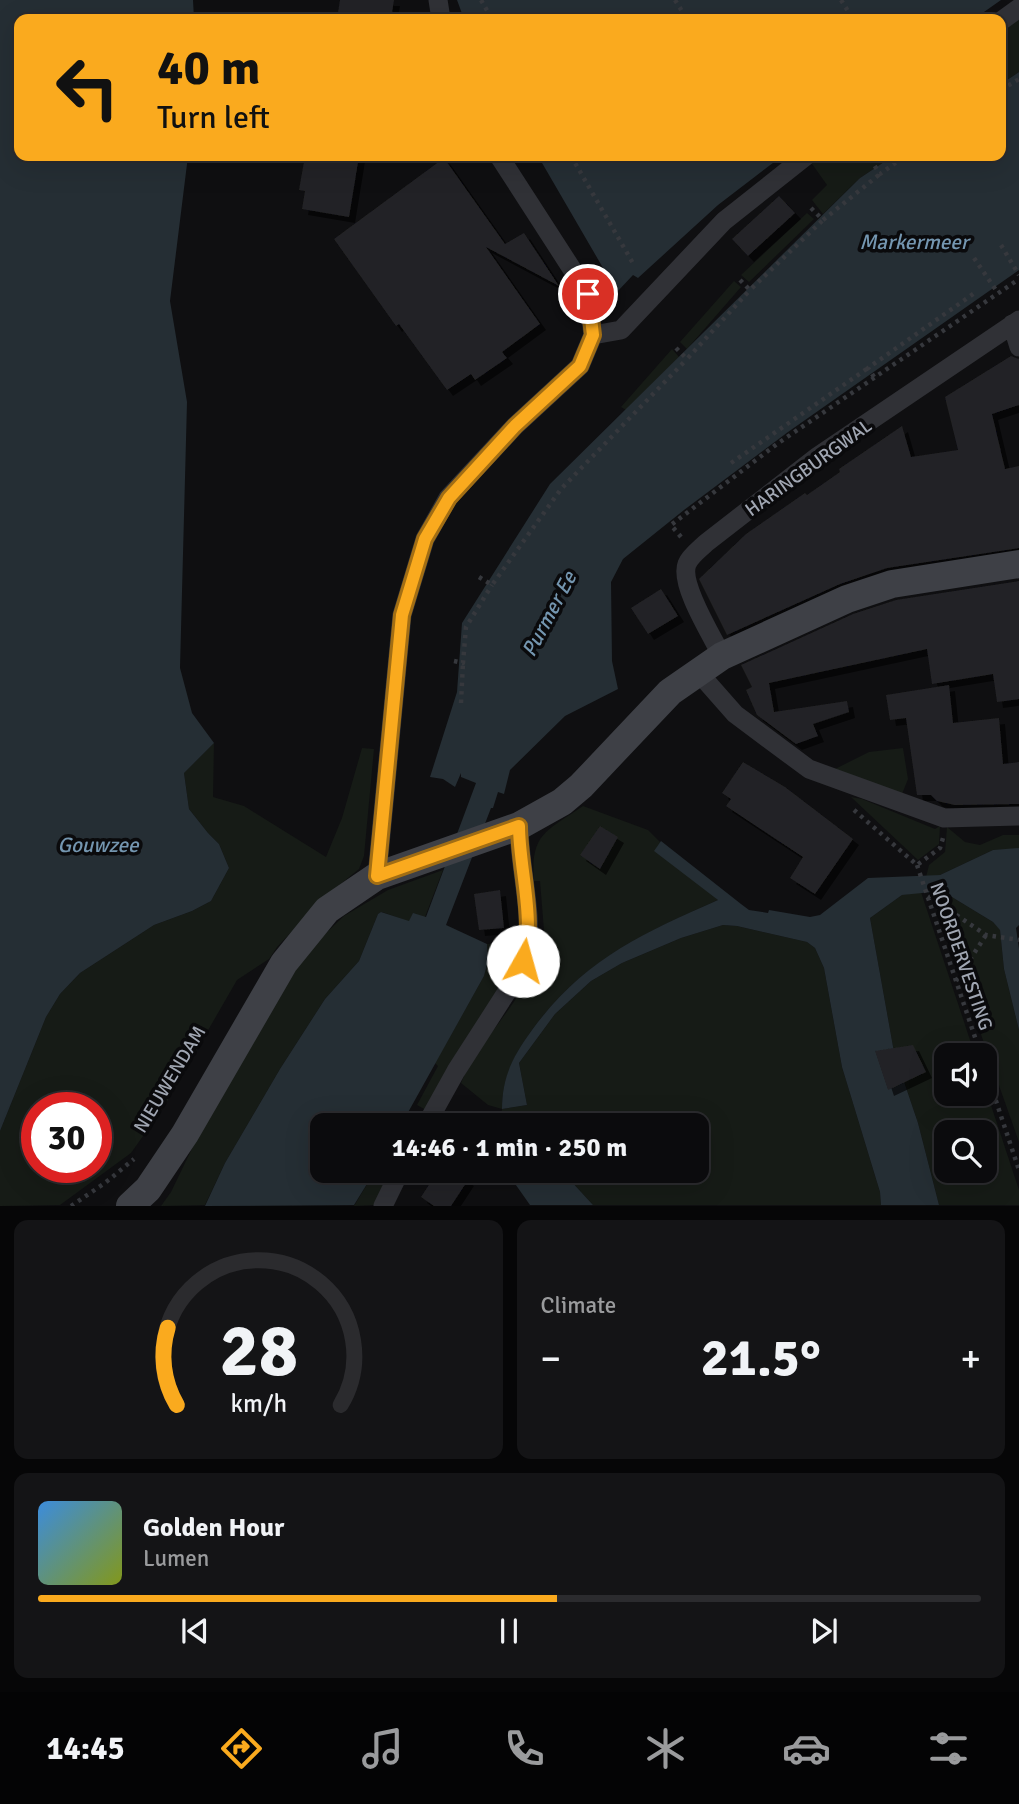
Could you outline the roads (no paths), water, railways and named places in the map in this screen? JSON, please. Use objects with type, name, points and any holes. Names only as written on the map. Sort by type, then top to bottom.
[{"type":"street","points":[[377,876],[402,615],[425,539],[449,498],[515,426],[580,366],[593,335],[588,294],[502,161]]},
{"type":"street","points":[[593,335],[621,330],[724,221],[800,161]]},
{"type":"street","points":[[1015,322],[1019,347]]},
{"type":"street","name":"HARINGBURGWAL","points":[[722,656],[688,587],[685,574],[687,563],[694,555],[818,456],[1015,322]]},
{"type":"street","points":[[130,1206],[148,1189],[185,1134],[284,963],[327,910],[377,876],[519,826],[562,802],[581,786],[670,692],[722,656],[847,599],[892,584],[1019,564]]},
{"type":"street","points":[[698,672],[735,714],[809,769],[944,818],[1019,816]]},
{"type":"street","points":[[433,1113],[456,1071],[517,976],[527,950],[519,826]]},
{"type":"street","points":[[383,1206],[394,1183]]},
{"type":"water","name":"Gouwzee","points":[[0,0],[193,0],[194,14],[14,14],[14,161],[187,161],[170,301],[187,402],[180,668],[192,713],[214,743],[184,773],[189,809],[219,844],[229,868],[211,901],[154,925],[80,973],[60,994],[46,1017],[0,1131]]},
{"type":"water","points":[[457,0],[1001,0],[981,14],[462,14]]},
{"type":"water","name":"Markermeer","points":[[1019,72],[1019,270],[788,432],[623,559],[611,582],[612,661],[618,689],[565,716],[510,770],[504,794],[498,792],[446,925],[487,944],[488,961],[484,976],[408,1113],[310,1113],[310,1183],[368,1183],[354,1205],[205,1206],[225,1163],[280,1069],[325,999],[359,961],[378,914],[381,912],[409,921],[413,913],[426,917],[476,783],[461,777],[461,773],[455,787],[443,779],[430,777],[457,692],[462,623],[550,484],[860,178],[886,161],[1006,161],[1006,81]]},
{"type":"water","points":[[541,161],[775,161],[718,205],[638,278],[633,275],[617,292]]},
{"type":"water","points":[[661,841],[749,910],[768,913],[769,910],[810,917],[820,915],[868,878],[940,875],[993,850],[1019,848],[1019,925],[1016,928],[1019,949],[1019,1030],[1004,969],[1000,930],[993,922],[942,891],[902,895],[870,918],[894,1052],[918,1123],[939,1205],[881,1205],[880,1192],[842,1067],[824,968],[815,948],[807,942],[737,926],[723,925],[681,938],[622,963],[591,981],[555,1014],[519,1063],[527,1105],[502,1109],[506,1077],[519,1049],[551,1006],[572,985],[615,951],[718,900],[654,851]]},
{"type":"water","points":[[514,1183],[573,1183],[593,1205],[530,1205]]},
{"type":"water label","name":"Purmer Ee","points":[[549,614]]}]
